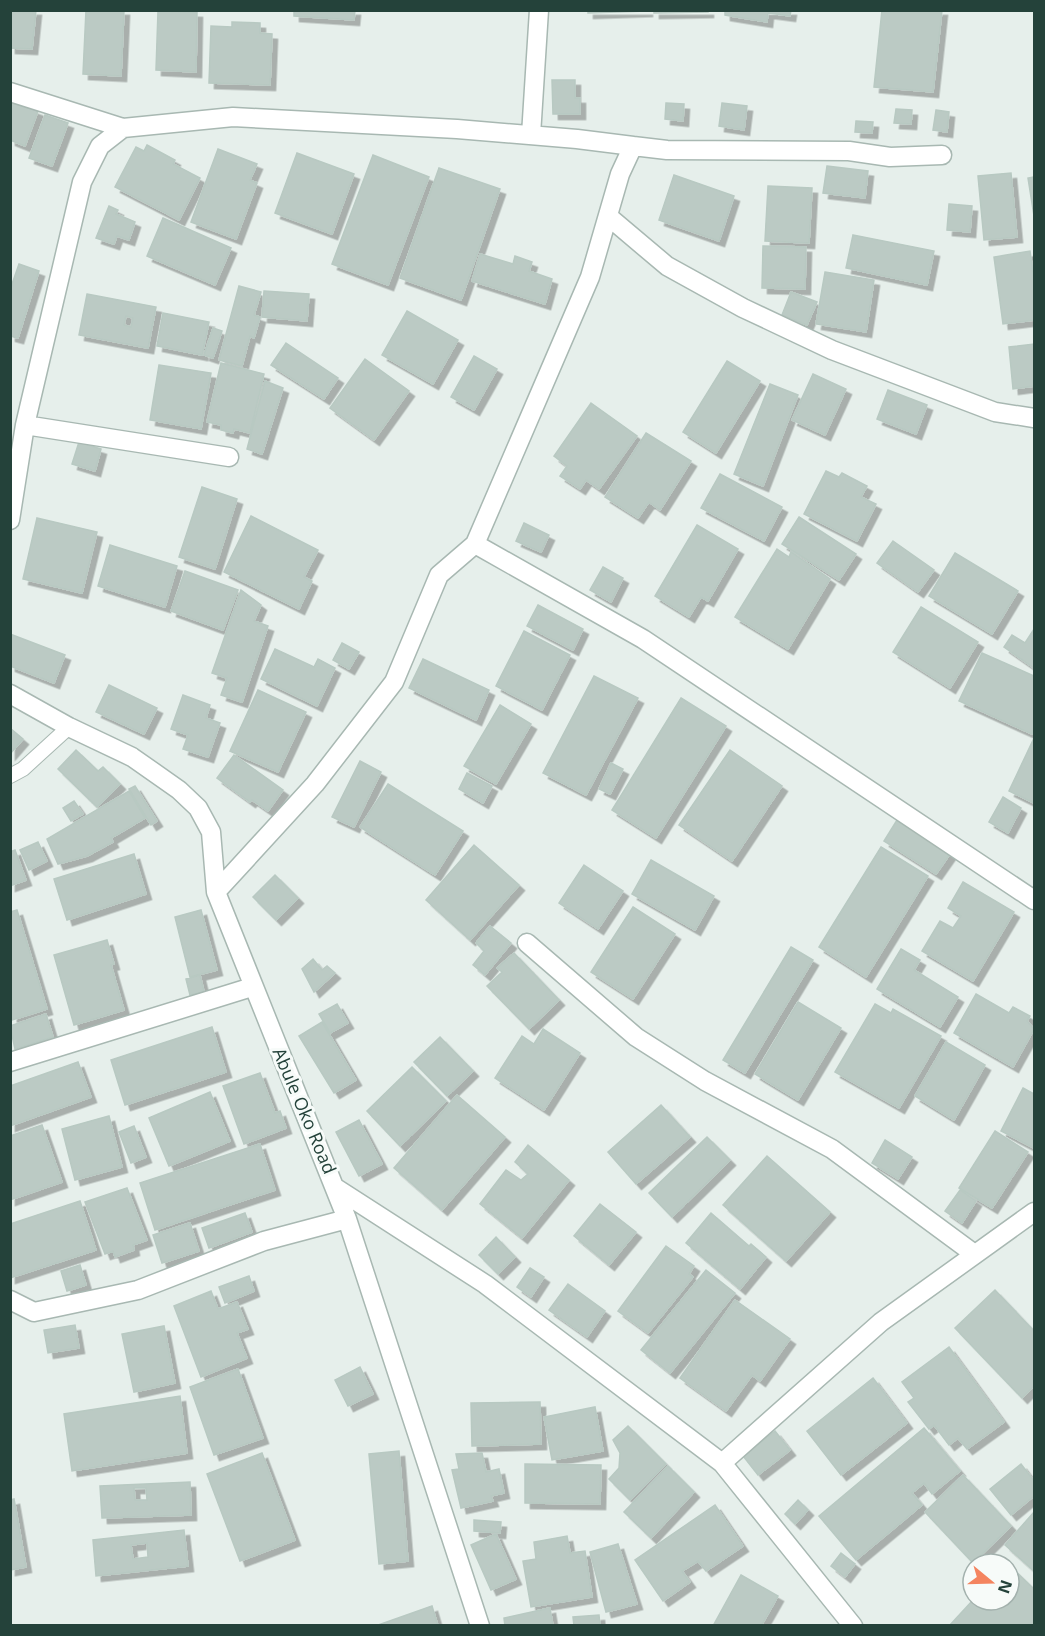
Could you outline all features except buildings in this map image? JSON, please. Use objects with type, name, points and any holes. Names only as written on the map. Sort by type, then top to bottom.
[{"type":"street","points":[[531,135],[539,10]]},
{"type":"street","points":[[10,93],[123,128],[233,117],[531,135],[667,150],[849,151],[890,157],[942,155]]},
{"type":"street","points":[[10,520],[25,425],[82,182],[100,146],[123,128]]},
{"type":"street","points":[[216,892],[315,784],[394,682],[439,575],[475,544],[590,277],[620,174],[633,146]]},
{"type":"street","points":[[609,217],[667,266],[743,308],[822,346],[995,412],[1035,418]]},
{"type":"street","points":[[25,425],[229,457]]},
{"type":"street","points":[[475,544],[643,639],[1035,900]]},
{"type":"street","name":"Abule Oko Road","points":[[10,694],[69,727],[132,757],[179,790],[198,808],[211,832],[216,892],[252,987],[336,1188],[480,1626]]},
{"type":"street","points":[[527,943],[636,1038],[705,1081],[831,1149],[973,1253]]},
{"type":"street","points":[[10,1062],[252,987]]},
{"type":"street","points":[[336,1188],[485,1284],[722,1463],[853,1626]]},
{"type":"street","points":[[722,1463],[881,1322],[973,1253],[1035,1212]]},
{"type":"street","points":[[10,1300],[34,1312],[138,1290],[264,1241],[347,1219]]},
{"type":"lane","points":[[10,776],[23,769],[69,727]]}]
